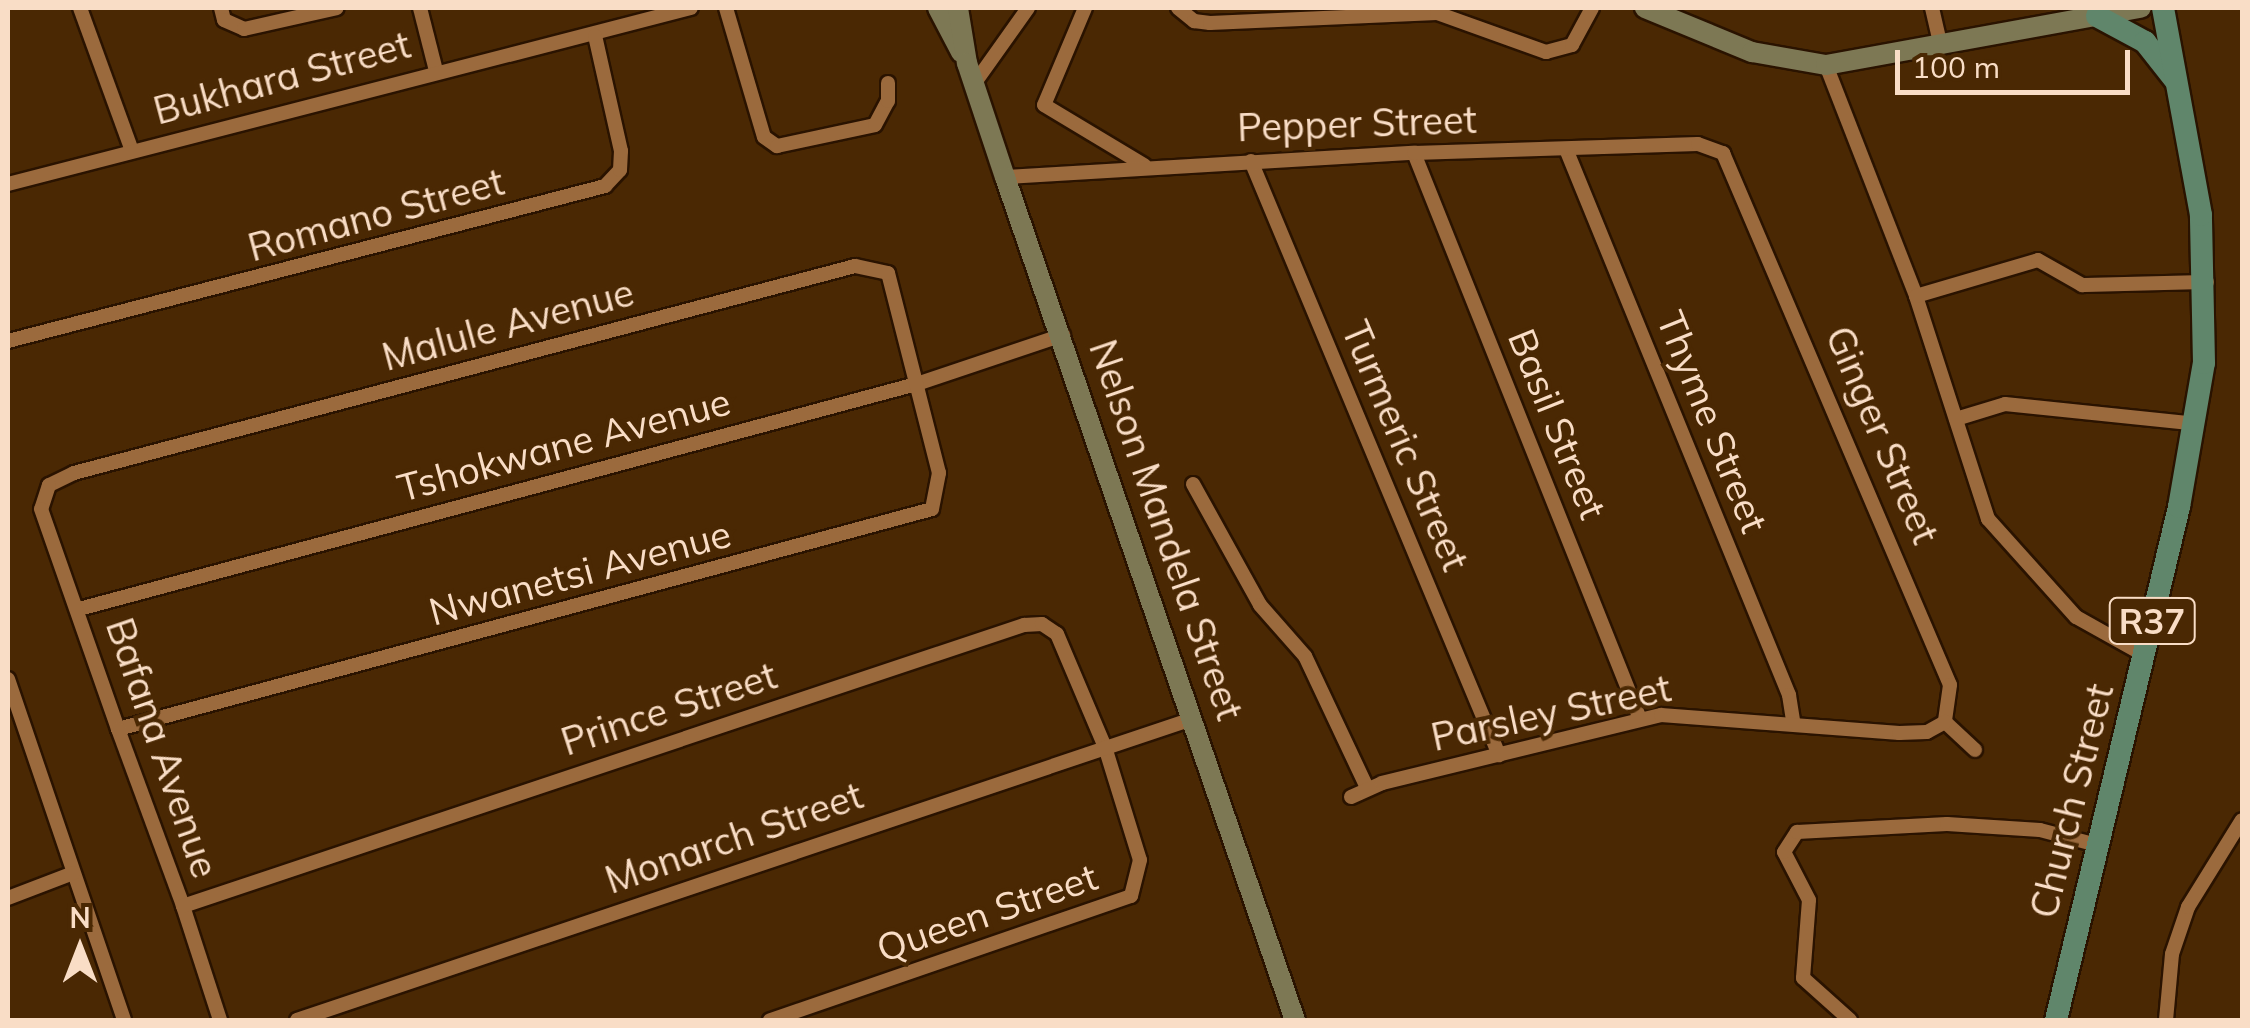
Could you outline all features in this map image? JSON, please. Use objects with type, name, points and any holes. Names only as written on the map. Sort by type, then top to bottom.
[{"type":"main road","name":"Church Street","points":[[2056,1020],[2197,424],[2207,282],[2180,87],[2163,8]]},
{"type":"main road","points":[[2096,16],[2145,42],[2180,87]]},
{"type":"street","points":[[80,8],[132,151]]},
{"type":"street","points":[[221,8],[224,20],[244,28],[337,8]]},
{"type":"street","points":[[420,8],[436,71]]},
{"type":"street","name":"Bukhara Street","points":[[8,184],[436,71],[596,36],[690,8]]},
{"type":"street","points":[[726,8],[764,137],[777,146],[852,134],[875,124],[884,112],[888,83]]},
{"type":"street","name":"Nelson Mandela Street","points":[[938,8],[967,63]]},
{"type":"street","name":"Nelson Mandela Street","points":[[958,8],[967,63],[1295,1020]]},
{"type":"street","points":[[974,84],[1028,8]]},
{"type":"street","points":[[1085,8],[1044,105],[1145,166]]},
{"type":"street","points":[[1178,8],[1210,23],[1437,13],[1546,52],[1572,45],[1592,8]]},
{"type":"street","points":[[1646,8],[1752,52],[1826,65],[2140,8]]},
{"type":"street","points":[[1932,8],[1941,46]]},
{"type":"street","name":"Romano Street","points":[[8,340],[605,186],[620,170],[621,151],[596,36]]},
{"type":"street","points":[[1826,65],[1916,296],[1988,519],[2076,616],[2144,655]]},
{"type":"street","name":"Pepper Street","points":[[1005,177],[1096,168],[1251,161],[1712,146]]},
{"type":"street","name":"Ginger Street","points":[[1712,146],[1732,162],[1950,685],[1946,722]]},
{"type":"street","name":"Thyme Street","points":[[1566,149],[1788,695],[1793,722]]},
{"type":"street","name":"Basil Street","points":[[1414,154],[1640,719]]},
{"type":"street","name":"Turmeric Street","points":[[1251,161],[1499,755]]},
{"type":"street","points":[[1916,296],[2038,260],[2082,285],[2207,282]]},
{"type":"street","name":"Malule Avenue","points":[[42,498],[49,485],[74,473],[855,266],[888,273],[896,287],[920,383]]},
{"type":"street","name":"Tshokwane Avenue","points":[[79,609],[920,383],[1062,335]]},
{"type":"street","name":"Nwanetsi Avenue","points":[[118,729],[913,518],[932,509],[939,490],[920,383]]},
{"type":"street","points":[[1956,420],[2005,404],[2197,424]]},
{"type":"street","points":[[1194,484],[1260,605],[1305,656],[1367,788]]},
{"type":"street","name":"Bafana Avenue","points":[[42,498],[220,1020]]},
{"type":"street","name":"Prince Street","points":[[183,906],[1024,625],[1042,624],[1057,634],[1104,747]]},
{"type":"street","points":[[8,679],[124,1020]]},
{"type":"street","name":"Parsley Street","points":[[1350,797],[1367,788],[1640,719],[1678,714],[1899,733],[1927,732],[1946,722]]},
{"type":"street","name":"Monarch Street","points":[[297,1020],[1192,718]]},
{"type":"street","points":[[1946,722],[1975,750]]},
{"type":"street","name":"Queen Street","points":[[770,1020],[1132,896],[1140,860],[1104,747]]},
{"type":"street","points":[[2166,1020],[2172,954],[2188,907],[2242,820]]},
{"type":"street","points":[[1850,1020],[1802,978],[1809,900],[1784,852],[1797,832],[1947,824],[2040,830],[2097,845]]},
{"type":"street","points":[[8,898],[73,873]]}]
